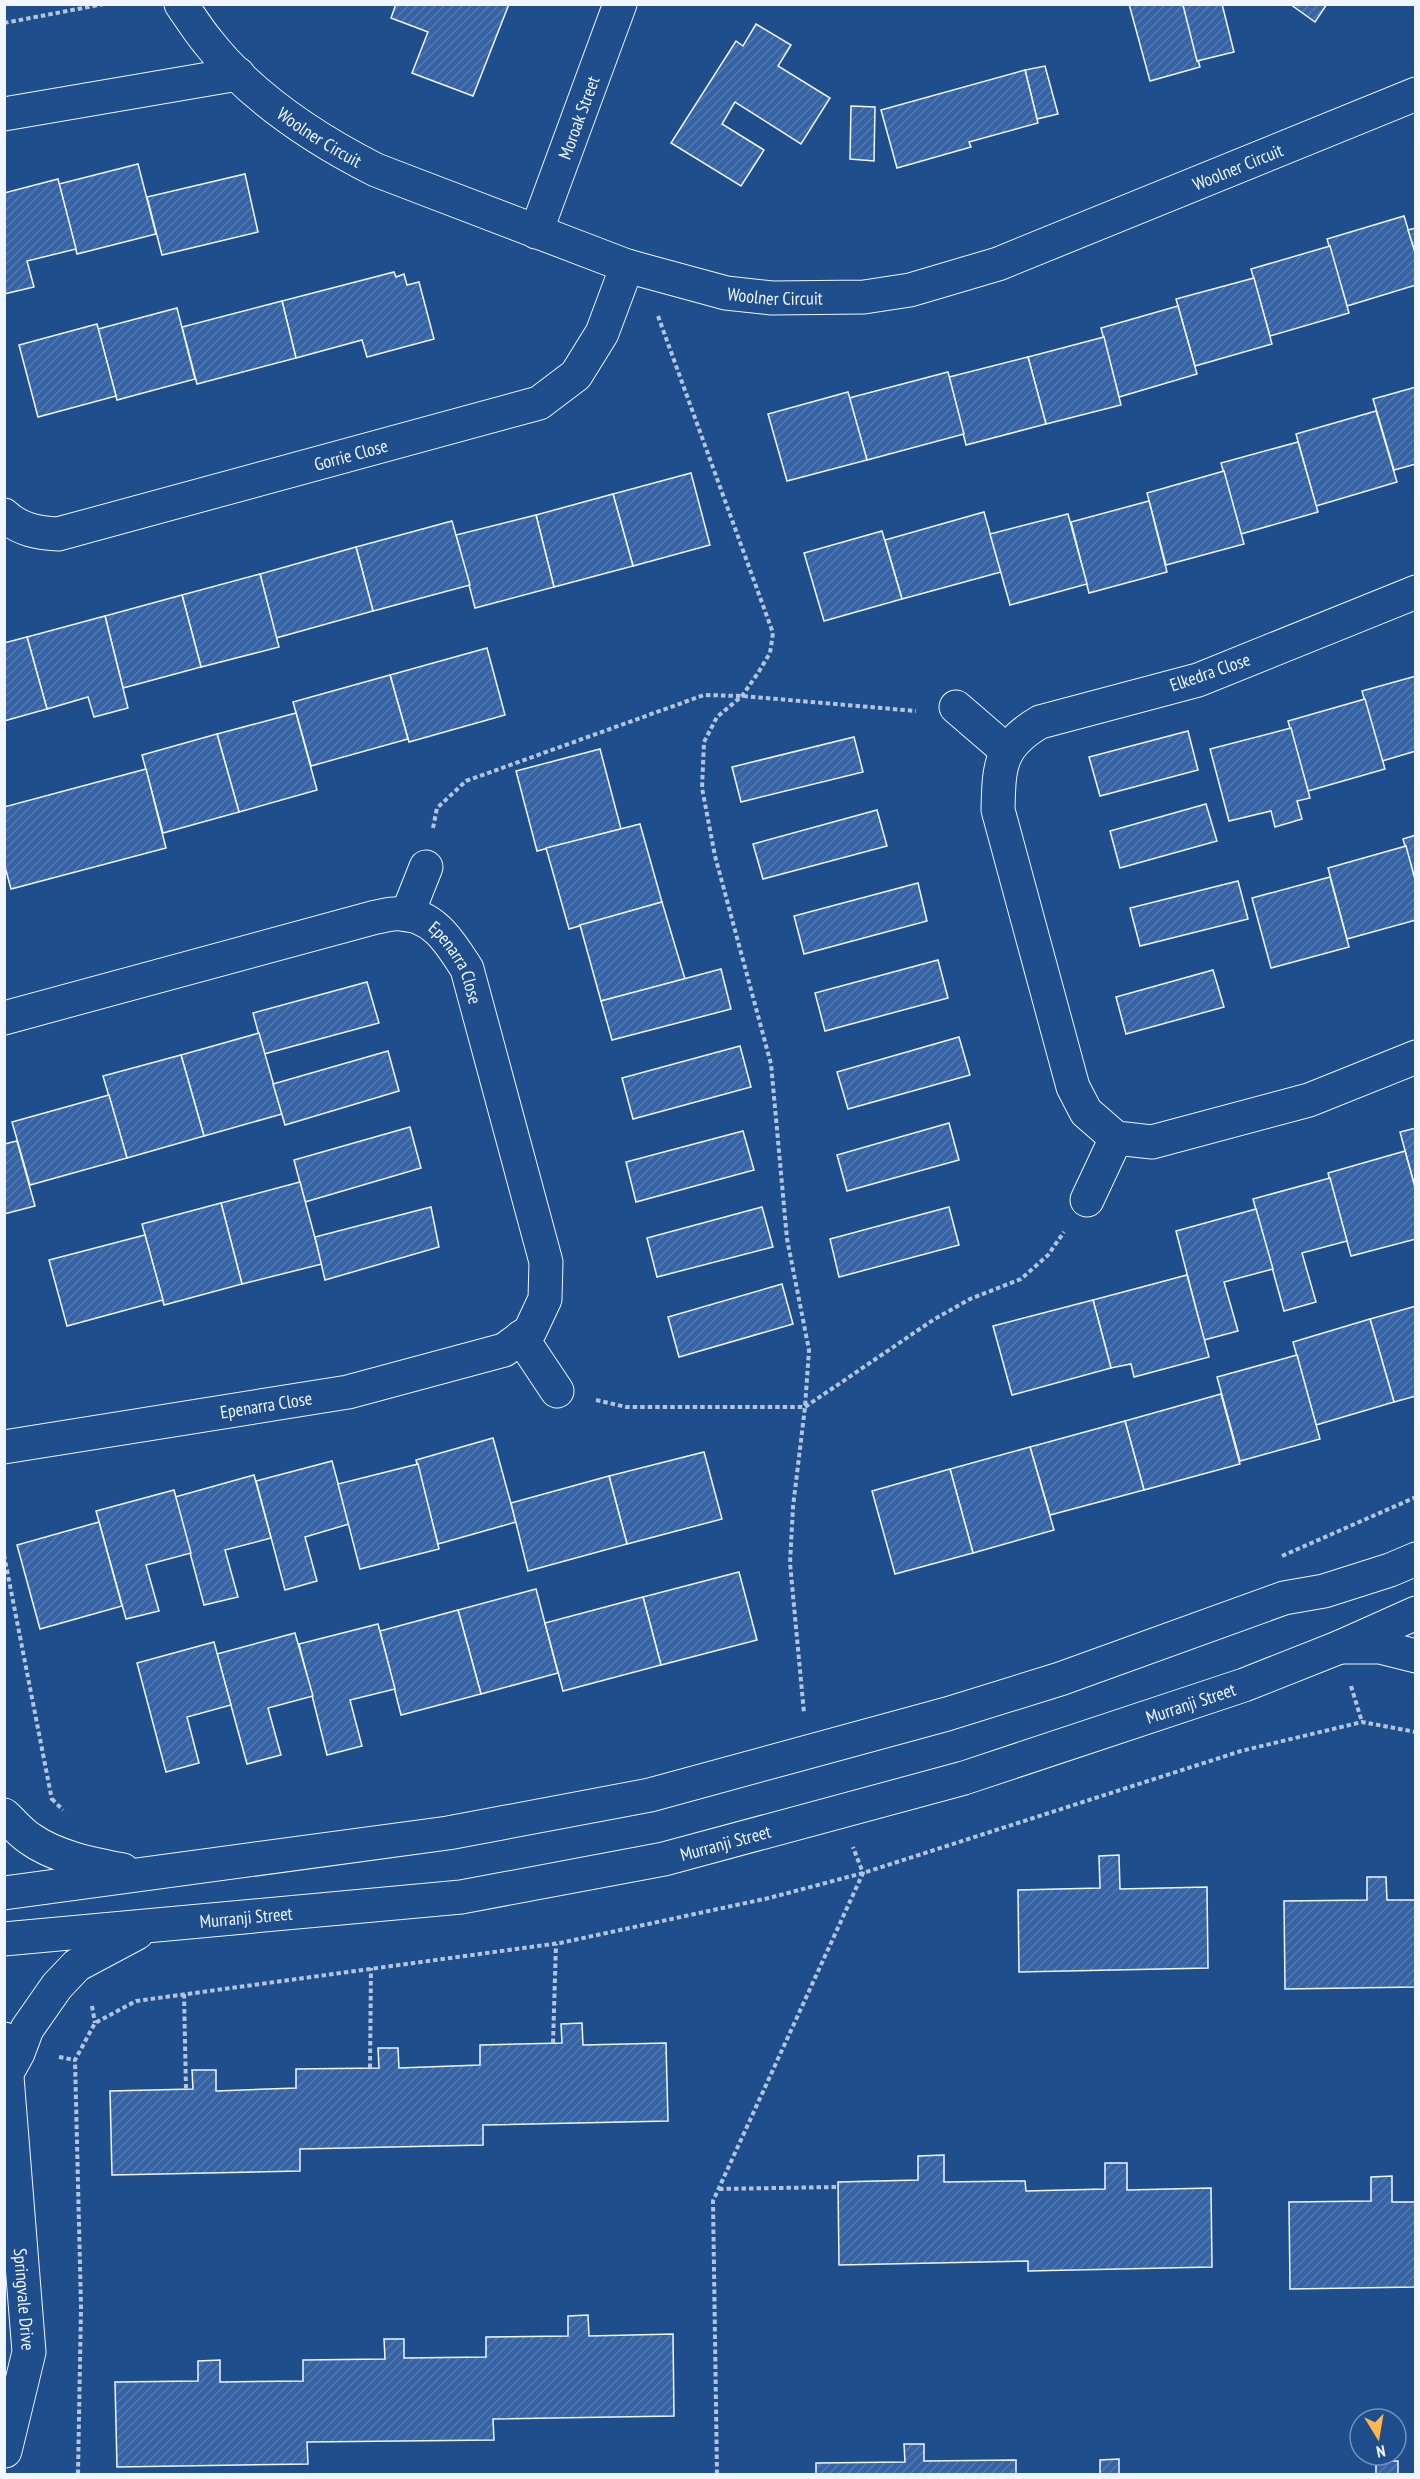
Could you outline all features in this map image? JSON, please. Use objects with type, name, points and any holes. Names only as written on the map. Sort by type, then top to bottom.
[{"type":"street","name":"Woolner Circuit","points":[[181,4],[208,43],[270,103],[340,152],[376,170],[627,266],[726,293],[772,298],[864,297],[910,290],[998,264],[1416,94]]},
{"type":"street","name":"Moroak Street","points":[[536,232],[620,4]]},
{"type":"street","points":[[4,114],[238,74]]},
{"type":"street","name":"Gorrie Close","points":[[4,515],[12,522],[34,532],[58,534],[539,403],[576,375],[602,333],[627,266]]},
{"type":"street","name":"Elkedra Close","points":[[1116,1137],[1086,1112],[1073,1087],[998,810],[999,773],[1007,751],[1022,733],[1040,722],[1198,680],[1416,592]]},
{"type":"street","points":[[956,707],[1007,751]]},
{"type":"street","name":"Epenarra Close","points":[[407,915],[426,867]]},
{"type":"street","name":"Epenarra Close","points":[[4,1017],[376,917],[399,914],[423,919],[444,934],[467,969],[546,1262],[545,1299],[530,1331],[504,1350],[348,1392],[4,1447]]},
{"type":"street","points":[[1087,1200],[1116,1137],[1152,1142],[1186,1133],[1309,1100],[1416,1057]]},
{"type":"street","points":[[521,1337],[557,1391]]},
{"type":"street","points":[[4,1893],[448,1833],[650,1795],[958,1710],[1060,1679],[1284,1598],[1324,1591],[1407,1567]]},
{"type":"street","name":"Murranji Street","points":[[4,1939],[460,1897],[664,1859],[964,1778],[1244,1685],[1340,1647],[1416,1613]]},
{"type":"street","points":[[1340,1647],[1380,1647],[1416,1656]]},
{"type":"street","points":[[4,1815],[28,1838],[54,1851],[93,1864],[143,1874]]},
{"type":"street","points":[[9,2071],[27,2029],[57,1986],[77,1965],[152,1925]]},
{"type":"street","name":"Springvale Drive","points":[[4,2039],[9,2071],[29,2352],[4,2459]]},
{"type":"path","points":[[4,23],[104,4]]},
{"type":"path","points":[[669,277],[658,315],[773,633],[770,653],[742,696],[717,717],[704,742],[702,788],[715,856],[771,1064],[788,1239],[808,1350],[806,1407],[793,1507],[789,1563],[805,1720]]},
{"type":"path","points":[[426,867],[437,808],[466,781],[704,695],[742,696],[909,712],[956,707]]},
{"type":"path","points":[[557,1391],[626,1407],[806,1407],[933,1320],[970,1299],[1021,1280],[1048,1255],[1087,1200]]},
{"type":"path","points":[[1279,1557],[1416,1497]]},
{"type":"path","points":[[4,1555],[52,1798],[54,1851]]},
{"type":"path","points":[[78,2475],[81,2307],[75,2060],[95,2023],[136,2001],[556,1944],[769,1899],[863,1874],[1241,1751],[1362,1722],[1416,1732]]},
{"type":"path","points":[[52,1798],[69,1816]]},
{"type":"path","points":[[717,2475],[713,2201],[863,1874]]},
{"type":"path","points":[[553,2043],[556,1944]]},
{"type":"path","points":[[84,1962],[95,2023]]},
{"type":"path","points":[[370,2068],[371,1968]]},
{"type":"path","points":[[184,1994],[186,2089]]},
{"type":"path","points":[[719,2189],[838,2187]]},
{"type":"building","points":[[396,4],[509,4],[473,96],[412,73],[428,32],[391,18]]},
{"type":"building","points":[[1129,4],[1183,4],[1200,67],[1150,81]]},
{"type":"building","points":[[1222,4],[1234,52],[1197,61],[1183,5]]},
{"type":"building","points":[[1290,4],[1327,4],[1315,22]]},
{"type":"building","points":[[756,24],[791,45],[778,66],[830,98],[801,144],[735,102],[722,124],[764,150],[741,186],[671,143],[736,41],[743,46]]},
{"type":"building","points":[[1045,66],[1058,114],[1037,119],[1025,70]]},
{"type":"building","points":[[1025,70],[1038,123],[969,142],[971,147],[897,168],[881,110]]},
{"type":"building","points":[[851,106],[875,107],[874,161],[850,159]]},
{"type":"building","points":[[138,164],[156,234],[77,254],[59,184]]},
{"type":"building","points":[[245,174],[258,232],[162,255],[147,197]]},
{"type":"building","points":[[58,179],[76,249],[27,261],[34,287],[4,294],[4,193]]},
{"type":"building","points":[[1404,216],[1416,255],[1416,285],[1347,306],[1327,239]]},
{"type":"building","points":[[1416,228],[1416,255],[1408,230]]},
{"type":"building","points":[[1330,246],[1349,313],[1270,336],[1251,269]]},
{"type":"building","points":[[394,272],[396,277],[404,274],[407,285],[419,282],[434,339],[367,357],[362,340],[296,358],[282,301]]},
{"type":"building","points":[[1254,278],[1272,344],[1195,366],[1176,299]]},
{"type":"building","points":[[282,301],[296,358],[197,384],[182,327]]},
{"type":"building","points":[[1178,306],[1197,374],[1119,397],[1101,328]]},
{"type":"building","points":[[177,308],[195,379],[117,400],[98,329]]},
{"type":"building","points":[[97,324],[116,396],[38,417],[19,345]]},
{"type":"building","points":[[1104,337],[1121,405],[1046,424],[1028,357]]},
{"type":"building","points":[[1028,357],[1046,424],[966,445],[949,377]]},
{"type":"building","points":[[948,372],[964,434],[867,460],[849,398]]},
{"type":"building","points":[[1416,387],[1416,464],[1394,470],[1373,399]]},
{"type":"building","points":[[848,392],[867,460],[787,481],[768,414]]},
{"type":"building","points":[[1376,411],[1397,482],[1316,506],[1296,434]]},
{"type":"building","points":[[1298,442],[1318,512],[1241,534],[1221,463]]},
{"type":"building","points":[[1224,471],[1244,544],[1166,565],[1147,493]]},
{"type":"building","points":[[691,473],[710,545],[633,566],[613,494]]},
{"type":"building","points":[[613,494],[633,566],[554,587],[536,515]]},
{"type":"building","points":[[1149,501],[1167,572],[1089,593],[1071,522]]},
{"type":"building","points":[[984,512],[1001,572],[902,599],[885,540]]},
{"type":"building","points":[[1068,514],[1087,584],[1010,605],[990,534]]},
{"type":"building","points":[[536,515],[554,587],[475,608],[456,535]]},
{"type":"building","points":[[452,521],[470,585],[373,611],[356,547]]},
{"type":"building","points":[[882,531],[902,599],[824,621],[804,553]]},
{"type":"building","points":[[356,547],[373,611],[276,638],[260,574]]},
{"type":"building","points":[[260,574],[279,647],[201,667],[182,595]]},
{"type":"building","points":[[182,595],[201,667],[123,688],[105,616]]},
{"type":"building","points":[[105,616],[128,708],[94,717],[88,697],[47,709],[27,637]]},
{"type":"building","points":[[27,637],[47,709],[4,721],[4,643]]},
{"type":"building","points":[[487,648],[505,715],[409,742],[390,675]]},
{"type":"building","points":[[390,675],[408,739],[311,766],[293,702]]},
{"type":"building","points":[[1416,676],[1416,751],[1382,761],[1362,691]]},
{"type":"building","points":[[1365,699],[1385,769],[1308,791],[1288,721]]},
{"type":"building","points":[[296,713],[317,790],[239,812],[217,734]]},
{"type":"building","points":[[1291,728],[1310,798],[1297,801],[1302,819],[1275,827],[1271,811],[1229,821],[1210,749]]},
{"type":"building","points":[[1188,731],[1198,770],[1100,796],[1089,757]]},
{"type":"building","points":[[217,734],[239,812],[163,833],[142,755]]},
{"type":"building","points":[[854,737],[863,772],[741,802],[732,767]]},
{"type":"building","points":[[600,749],[621,829],[537,851],[516,771]]},
{"type":"building","points":[[146,769],[166,848],[11,889],[4,863],[4,807]]},
{"type":"building","points":[[1206,804],[1217,841],[1120,868],[1110,831]]},
{"type":"building","points":[[877,810],[887,846],[763,879],[753,844]]},
{"type":"building","points":[[640,824],[662,902],[569,929],[546,848]]},
{"type":"building","points":[[1416,835],[1416,883],[1403,839]]},
{"type":"building","points":[[1406,846],[1416,883],[1416,920],[1347,939],[1328,868]]},
{"type":"building","points":[[1330,877],[1349,947],[1271,968],[1252,898]]},
{"type":"building","points":[[1238,881],[1248,919],[1140,946],[1130,908]]},
{"type":"building","points":[[918,883],[927,921],[804,954],[794,916]]},
{"type":"building","points":[[662,902],[685,979],[601,1001],[580,925]]},
{"type":"building","points":[[938,960],[948,998],[825,1031],[815,993]]},
{"type":"building","points":[[721,969],[731,1009],[612,1040],[601,1001]]},
{"type":"building","points":[[1213,970],[1224,1007],[1126,1034],[1116,997]]},
{"type":"building","points":[[367,982],[379,1023],[264,1054],[253,1013]]},
{"type":"building","points":[[259,1033],[282,1114],[204,1136],[181,1055]]},
{"type":"building","points":[[959,1037],[970,1075],[848,1109],[837,1072]]},
{"type":"building","points":[[740,1046],[751,1087],[633,1119],[622,1078]]},
{"type":"building","points":[[388,1051],[399,1091],[285,1125],[273,1084]]},
{"type":"building","points":[[181,1055],[204,1136],[127,1158],[103,1076]]},
{"type":"building","points":[[109,1095],[127,1158],[30,1185],[12,1122]]},
{"type":"building","points":[[949,1123],[959,1160],[847,1191],[837,1155]]},
{"type":"building","points":[[410,1127],[421,1168],[305,1202],[294,1160]]},
{"type":"building","points":[[1416,1128],[1416,1191],[1400,1132]]},
{"type":"building","points":[[743,1131],[754,1170],[636,1202],[626,1162]]},
{"type":"building","points":[[17,1141],[35,1206],[4,1214],[4,1144]]},
{"type":"building","points":[[1405,1151],[1416,1191],[1416,1239],[1351,1256],[1328,1173]]},
{"type":"building","points":[[1330,1178],[1347,1241],[1302,1253],[1316,1302],[1284,1311],[1253,1199]]},
{"type":"building","points":[[300,1182],[322,1264],[242,1284],[221,1203]]},
{"type":"building","points":[[221,1203],[242,1284],[164,1305],[142,1224]]},
{"type":"building","points":[[431,1207],[439,1247],[325,1280],[315,1237]]},
{"type":"building","points":[[762,1207],[773,1247],[657,1277],[647,1238]]},
{"type":"building","points":[[949,1207],[959,1245],[839,1277],[830,1239]]},
{"type":"building","points":[[1256,1209],[1273,1269],[1224,1282],[1238,1331],[1204,1340],[1176,1231]]},
{"type":"building","points":[[145,1235],[163,1300],[67,1326],[49,1260]]},
{"type":"building","points":[[1187,1275],[1209,1357],[1134,1377],[1131,1364],[1111,1368],[1093,1300]]},
{"type":"building","points":[[782,1284],[793,1324],[679,1357],[668,1317]]},
{"type":"building","points":[[1093,1300],[1111,1368],[1012,1395],[993,1326]]},
{"type":"building","points":[[1416,1306],[1416,1396],[1394,1402],[1370,1319]]},
{"type":"building","points":[[1370,1319],[1394,1402],[1316,1425],[1293,1342]]},
{"type":"building","points":[[1297,1355],[1320,1439],[1240,1461],[1217,1377]]},
{"type":"building","points":[[1221,1394],[1240,1464],[1144,1490],[1125,1421]]},
{"type":"building","points":[[1125,1421],[1144,1490],[1050,1515],[1030,1447]]},
{"type":"building","points":[[493,1438],[516,1522],[438,1544],[416,1460]]},
{"type":"building","points":[[1030,1447],[1054,1530],[973,1553],[950,1469]]},
{"type":"building","points":[[704,1452],[722,1519],[627,1544],[609,1476]]},
{"type":"building","points":[[332,1461],[349,1524],[305,1537],[317,1581],[285,1590],[256,1481]]},
{"type":"building","points":[[418,1464],[439,1549],[360,1569],[338,1484]]},
{"type":"building","points":[[950,1469],[973,1553],[895,1574],[872,1491]]},
{"type":"building","points":[[254,1475],[271,1538],[225,1550],[238,1597],[204,1605],[175,1497]]},
{"type":"building","points":[[609,1476],[627,1544],[528,1571],[511,1503]]},
{"type":"building","points":[[174,1490],[191,1553],[146,1565],[159,1611],[126,1619],[96,1511]]},
{"type":"building","points":[[99,1522],[122,1606],[40,1629],[17,1545]]},
{"type":"building","points":[[739,1572],[757,1640],[661,1665],[643,1597]]},
{"type":"building","points":[[536,1589],[558,1673],[481,1694],[458,1610]]},
{"type":"building","points":[[643,1597],[661,1665],[563,1691],[545,1623]]},
{"type":"building","points":[[458,1610],[481,1694],[401,1715],[380,1631]]},
{"type":"building","points":[[378,1624],[395,1689],[350,1700],[362,1746],[327,1755],[299,1644]]},
{"type":"building","points":[[295,1633],[313,1696],[268,1708],[281,1755],[247,1764],[217,1654]]},
{"type":"building","points":[[214,1642],[231,1705],[187,1717],[199,1763],[166,1772],[137,1663]]},
{"type":"building","points":[[1119,1855],[1120,1889],[1207,1887],[1208,1968],[1019,1972],[1018,1890],[1100,1888],[1099,1856]]},
{"type":"building","points":[[1367,1877],[1386,1877],[1387,1900],[1416,1900],[1416,1987],[1285,1989],[1284,1901],[1367,1900]]},
{"type":"building","points":[[582,2023],[583,2045],[666,2043],[668,2121],[483,2125],[483,2145],[300,2149],[300,2171],[112,2175],[110,2091],[193,2089],[192,2070],[216,2070],[216,2091],[296,2088],[296,2069],[379,2068],[378,2048],[398,2048],[399,2068],[480,2065],[480,2045],[562,2043],[561,2024]]},
{"type":"building","points":[[944,2155],[944,2182],[1025,2181],[1026,2191],[1105,2189],[1105,2163],[1127,2163],[1127,2190],[1211,2188],[1212,2267],[1028,2271],[1028,2261],[839,2265],[838,2182],[918,2180],[918,2156]]},
{"type":"building","points":[[1392,2176],[1392,2202],[1416,2202],[1416,2287],[1290,2289],[1289,2202],[1371,2201],[1371,2177]]},
{"type":"building","points":[[588,2315],[589,2336],[673,2334],[674,2416],[493,2419],[494,2440],[307,2442],[308,2464],[117,2467],[115,2382],[198,2381],[198,2361],[220,2360],[220,2382],[303,2381],[303,2360],[385,2359],[384,2339],[404,2339],[404,2358],[486,2357],[486,2337],[568,2336],[568,2316]]},
{"type":"building","points":[[904,2444],[924,2444],[924,2461],[1016,2460],[1016,2474],[816,2474],[816,2463],[905,2462]]},
{"type":"building","points":[[1119,2459],[1119,2474],[1100,2474],[1100,2460]]},
{"type":"building","points":[[1376,2467],[1398,2467],[1398,2474],[1376,2474]]}]
